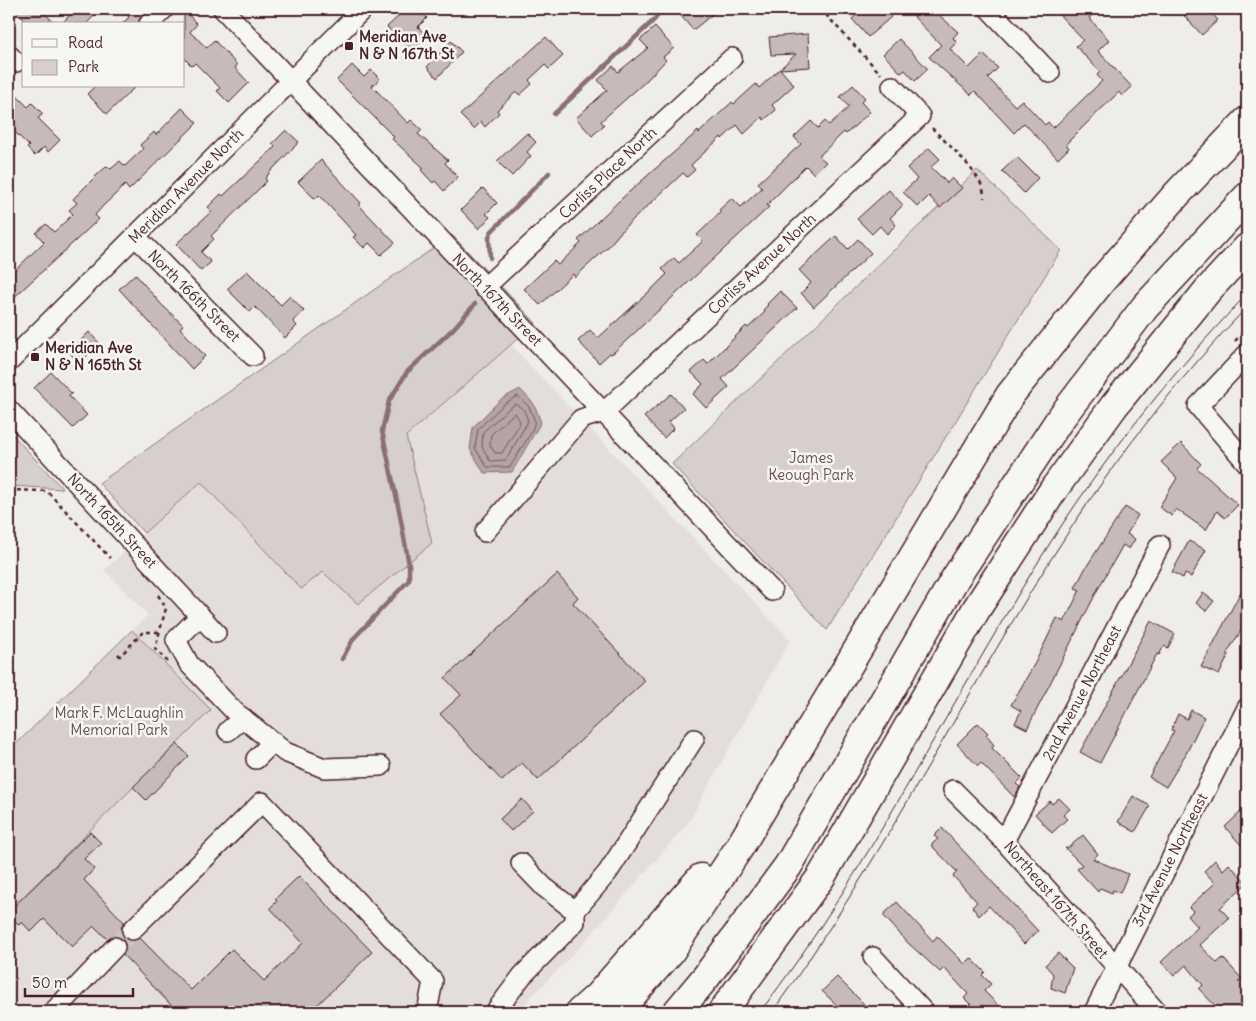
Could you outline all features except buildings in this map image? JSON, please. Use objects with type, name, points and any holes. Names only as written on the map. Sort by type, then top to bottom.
[{"type":"highway","points":[[617,1012],[670,952],[739,848],[1010,395],[1103,279],[1178,194],[1246,122]]},
{"type":"highway","points":[[677,1012],[706,977],[788,866],[956,577],[1060,419],[1145,307],[1247,197]]},
{"type":"highway","points":[[722,1012],[821,877],[977,608],[1054,489],[1120,399],[1208,290],[1247,248]]},
{"type":"highway","points":[[580,1012],[598,996],[703,876],[739,848]]},
{"type":"street","points":[[151,22],[164,9]]},
{"type":"street","name":"North 167th Street","points":[[222,9],[772,591]]},
{"type":"street","name":"Meridian Avenue North","points":[[9,362],[363,9]]},
{"type":"street","points":[[988,9],[1050,73]]},
{"type":"street","name":"Corliss Place North","points":[[484,288],[732,58]]},
{"type":"street","points":[[892,86],[920,116]]},
{"type":"street","name":"Corliss Avenue North","points":[[610,418],[920,116]]},
{"type":"street","name":"North 166th Street","points":[[136,237],[252,356]]},
{"type":"street","points":[[1247,354],[1198,406],[1247,463]]},
{"type":"street","name":"North 165th Street","points":[[9,410],[216,633]]},
{"type":"street","points":[[485,532],[581,419],[610,418]]},
{"type":"street","name":"2nd Avenue Northeast","points":[[1004,841],[1160,545]]},
{"type":"street","points":[[200,616],[176,640],[189,664],[242,718],[285,752],[324,768],[381,766]]},
{"type":"street","name":"3rd Avenue Northeast","points":[[1094,1012],[1247,708]]},
{"type":"street","points":[[228,731],[242,718]]},
{"type":"street","points":[[495,1012],[522,976],[575,922],[576,911],[608,872],[694,738]]},
{"type":"street","points":[[256,759],[273,742]]},
{"type":"street","name":"Northeast 167th Street","points":[[953,790],[1004,841],[1157,1012]]},
{"type":"street","points":[[132,930],[262,802],[433,981],[427,1012]]},
{"type":"street","points":[[521,863],[544,888],[576,911]]},
{"type":"street","points":[[53,1012],[115,947]]},
{"type":"street","points":[[873,957],[924,1012]]},
{"type":"path","points":[[834,9],[827,16],[892,86]]},
{"type":"path","points":[[920,116],[975,173],[980,182],[984,198]]},
{"type":"path","points":[[9,490],[48,491],[110,558]]},
{"type":"path","points":[[118,654],[120,656],[143,632],[159,632]]},
{"type":"shaded area","points":[[511,345],[790,640],[688,823],[582,945],[517,1012],[10,1012],[9,751],[148,615],[104,570],[201,482],[301,589],[323,571],[358,604],[432,543],[406,437]]},
{"type":"green space","name":"James Keough Park","points":[[977,170],[1061,250],[827,630],[672,464]]},
{"type":"green space","points":[[452,235],[536,323],[406,436],[432,543],[358,604],[323,572],[301,589],[201,482],[144,533],[99,483]]},
{"type":"green space","points":[[9,431],[63,489],[9,486]]},
{"type":"green space","name":"Mark F. McLaughlin Memorial Park","points":[[132,630],[211,710],[9,911],[9,751]]},
{"type":"water","points":[[520,389],[534,404],[541,422],[512,472],[484,473],[470,449],[473,427],[501,399]]},
{"type":"waterway","points":[[554,114],[654,20],[658,15],[657,9]]},
{"type":"waterway","points":[[490,258],[489,237],[491,232],[549,173]]},
{"type":"waterway","points":[[342,659],[354,638],[409,580],[409,565],[382,431],[389,401],[407,372],[453,329],[475,304]]},
{"type":"tunnel","points":[[115,947],[132,930]]},
{"type":"tram line","points":[[760,1012],[836,903],[905,789],[1005,616],[1063,523],[1112,454],[1163,388],[1247,294]]},
{"type":"tram line","points":[[772,1012],[813,954],[851,894],[996,649],[1071,528],[1111,470],[1154,413],[1199,359],[1247,307]]},
{"type":"place","name":"Meridian Ave N & N 167th St","points":[[349,46]]},
{"type":"place","name":"Meridian Ave N & N 165th St","points":[[35,357]]}]
